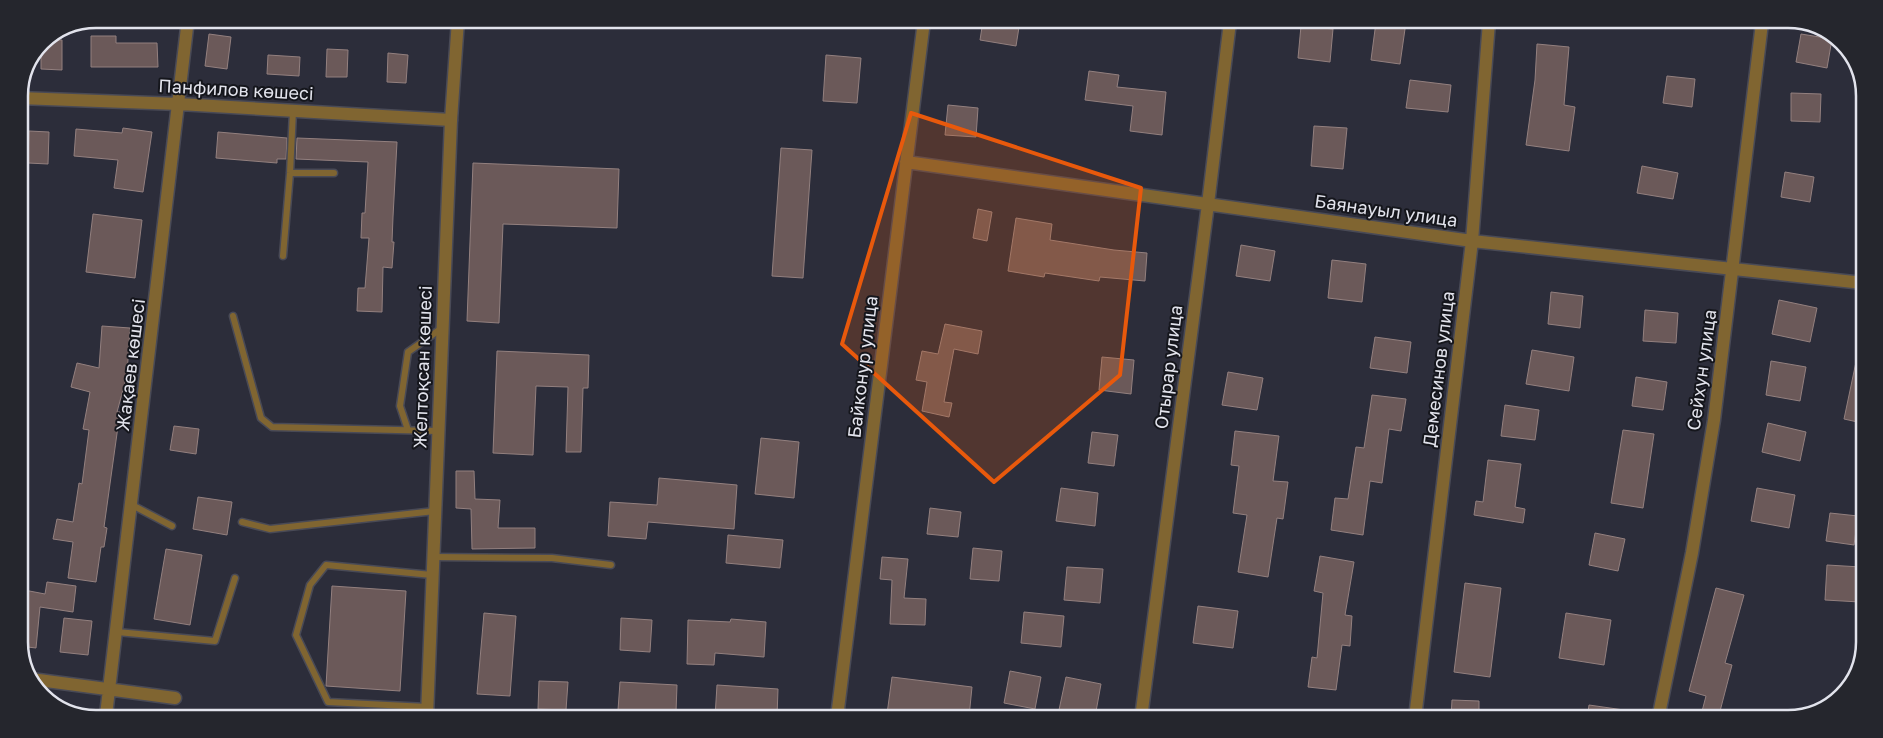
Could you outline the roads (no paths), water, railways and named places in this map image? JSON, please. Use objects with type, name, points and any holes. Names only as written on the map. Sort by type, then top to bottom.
[{"type":"street","name":"Жақаев көшесі","points":[[107,710],[187,28]]},
{"type":"street","name":"Желтоқсан көшесі","points":[[427,710],[451,120],[457,28]]},
{"type":"street","name":"Байконур улица","points":[[838,710],[923,28]]},
{"type":"street","name":"Отырар улица","points":[[1142,710],[1229,28]]},
{"type":"street","name":"Демесинов улица","points":[[1416,710],[1472,241],[1489,28]]},
{"type":"street","name":"Сейхун улица","points":[[1660,710],[1692,553],[1714,420],[1761,28]]},
{"type":"street","name":"Панфилов көшесі","points":[[28,98],[179,104],[451,120]]},
{"type":"street","name":"Баянауыл улица","points":[[906,162],[1472,241],[1855,282]]},
{"type":"street","points":[[40,680],[175,698]]},
{"type":"lane","points":[[283,256],[293,111]]},
{"type":"lane","points":[[290,173],[334,173]]},
{"type":"lane","points":[[233,316],[261,418],[272,427],[438,431]]},
{"type":"lane","points":[[408,430],[400,406],[408,352],[442,328]]},
{"type":"lane","points":[[132,505],[172,526]]},
{"type":"lane","points":[[242,522],[270,529],[435,510]]},
{"type":"lane","points":[[433,557],[552,558],[612,565]]},
{"type":"lane","points":[[407,710],[328,702],[296,635],[310,585],[326,565],[432,576]]},
{"type":"lane","points":[[117,632],[214,641],[235,578]]}]
